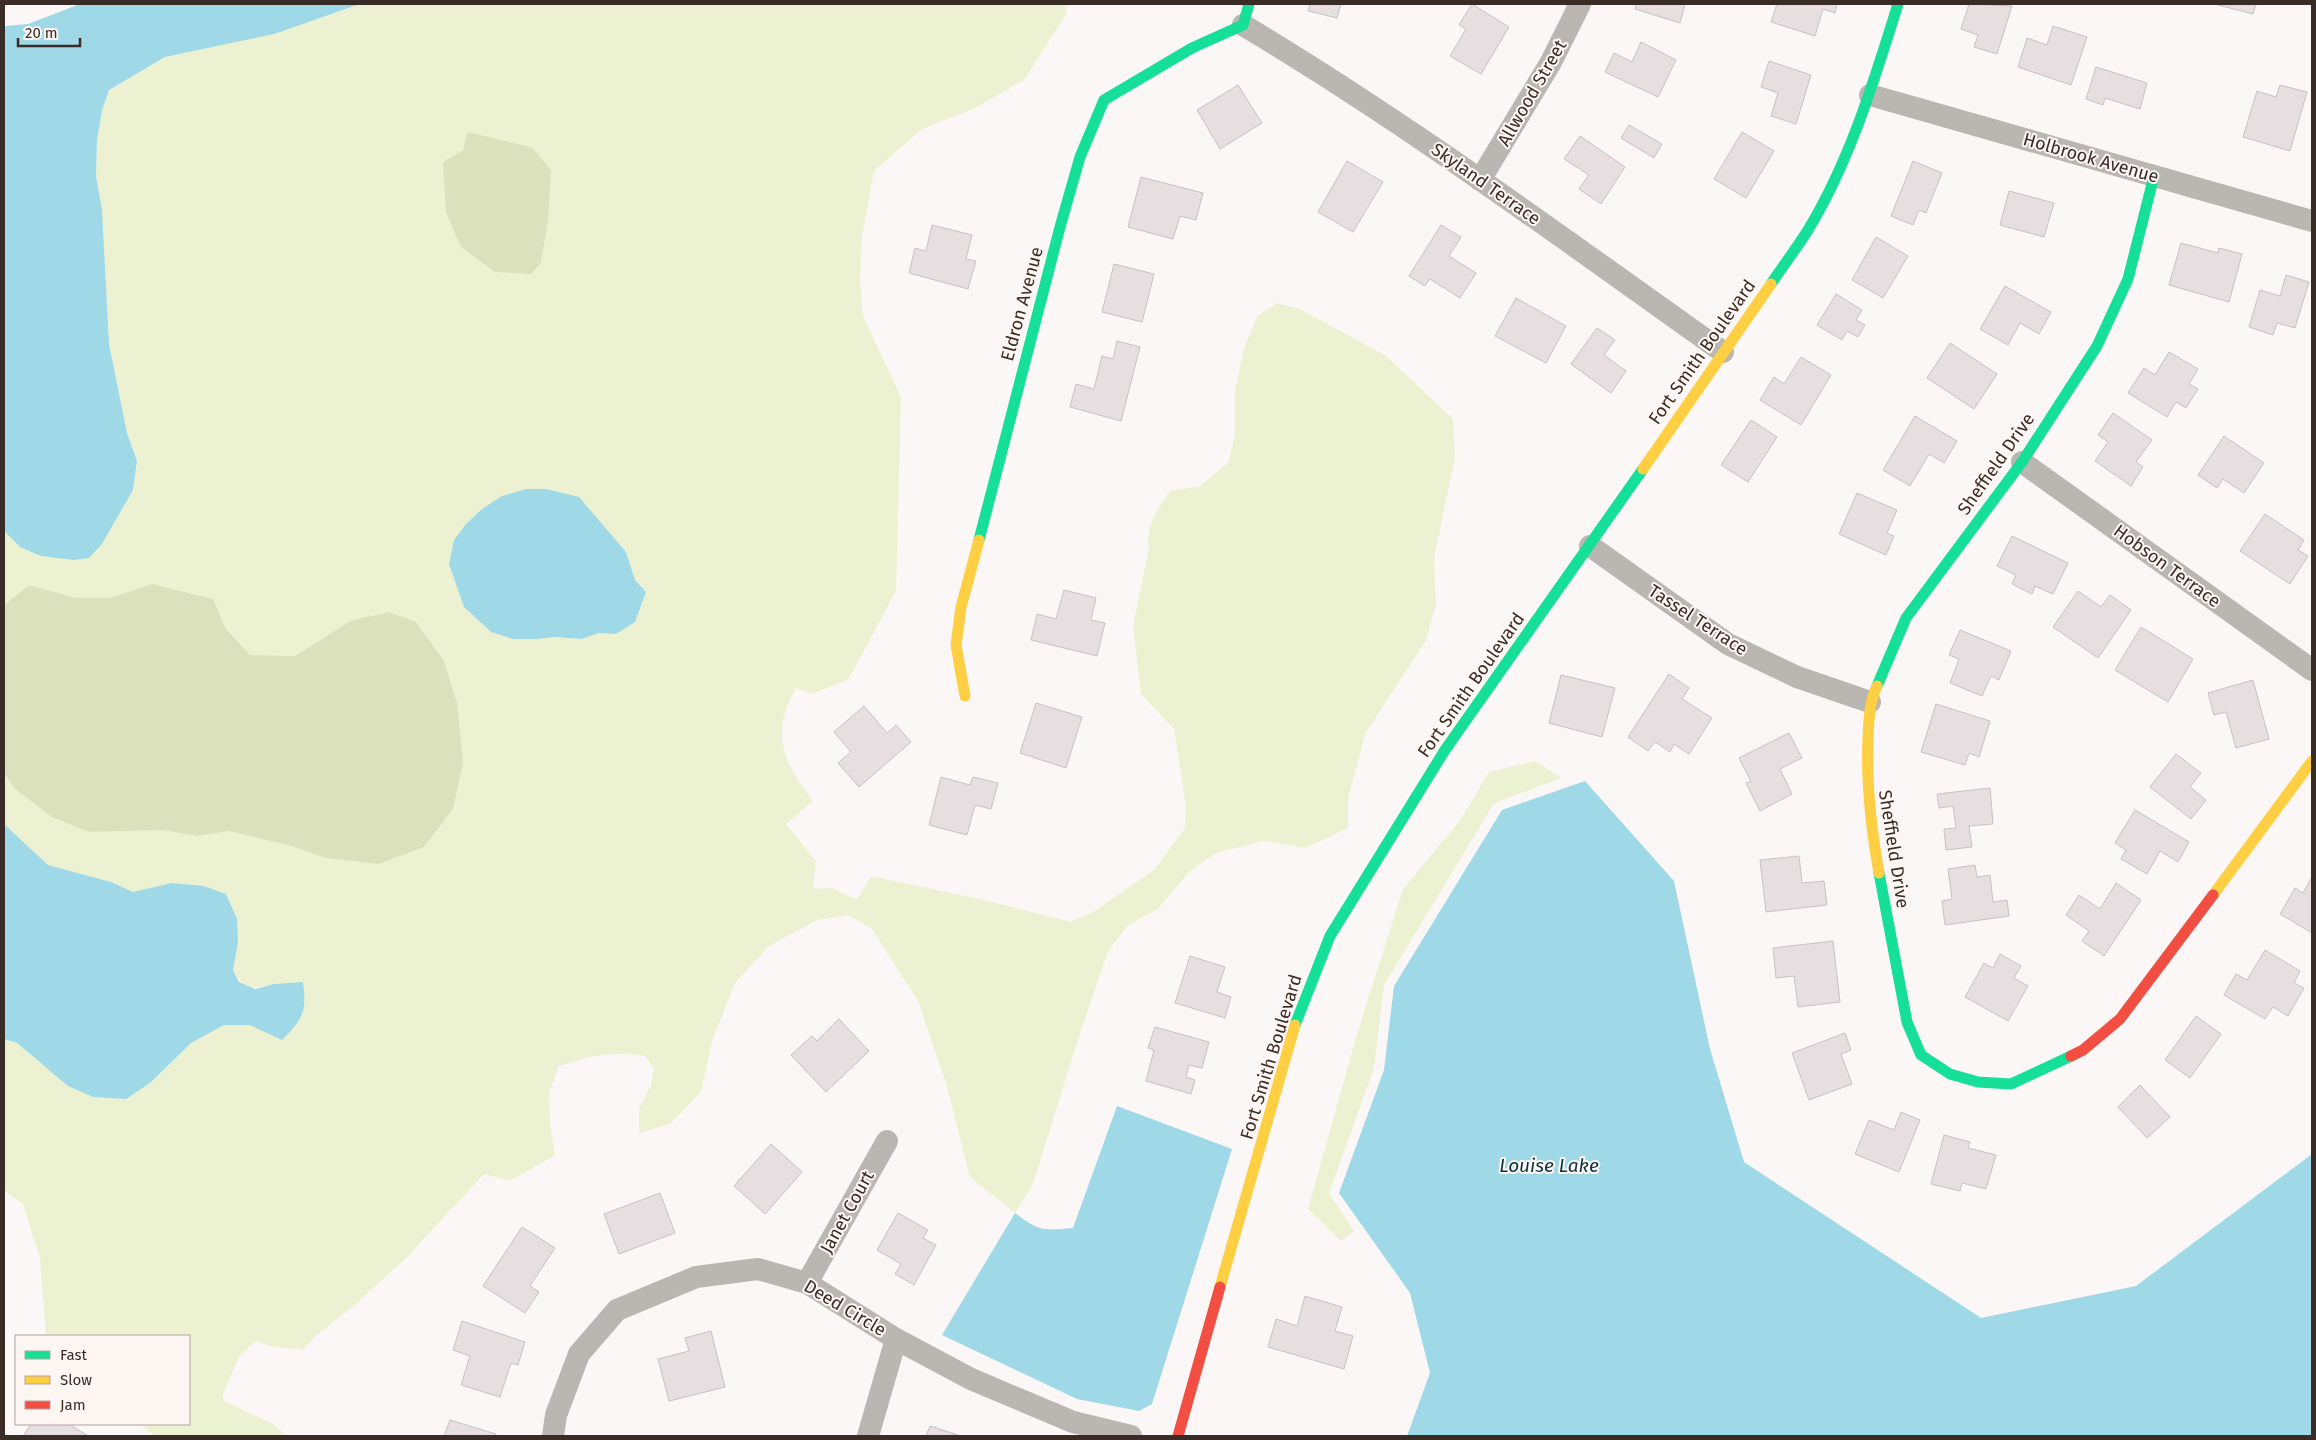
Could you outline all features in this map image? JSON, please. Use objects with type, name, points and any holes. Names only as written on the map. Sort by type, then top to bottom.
[{"type":"street","name":"Allwood Street","points":[[1480,180],[1551,62],[1580,4]]},
{"type":"street","name":"Fort Smith Boulevard","points":[[1178,1436],[1296,1024],[1330,936],[1444,750],[1590,546],[1808,230],[1841,165],[1870,95],[1898,4]]},
{"type":"street","name":"Skyland Terrace","points":[[1246,14],[1322,72],[1480,180],[1723,352]]},
{"type":"street","name":"Eldron Avenue","points":[[965,696],[956,645],[961,607],[1080,157],[1104,100],[1246,14]]},
{"type":"street","name":"Holbrook Avenue","points":[[1870,95],[2312,221]]},
{"type":"street","name":"Sheffield Drive","points":[[2154,176],[2128,279],[2097,346],[2022,462],[1906,618],[1870,702],[1866,776],[1872,836],[1907,1022],[1921,1054],[1950,1074],[1978,1082],[2011,1084],[2083,1050],[2120,1019],[2312,761]]},
{"type":"street","name":"Hobson Terrace","points":[[2022,462],[2312,670]]},
{"type":"street","name":"Tassel Terrace","points":[[1590,546],[1728,644],[1797,677],[1870,702]]},
{"type":"street","name":"Janet Court","points":[[807,1283],[888,1141]]},
{"type":"street","name":"Deed Circle","points":[[553,1436],[556,1415],[579,1354],[616,1310],[696,1277],[758,1269],[807,1283],[896,1339],[971,1379],[1064,1419],[1131,1436]]},
{"type":"street","name":"Deed Circle","points":[[868,1436],[896,1339]]},
{"type":"green space","points":[[360,4],[1068,4],[1065,16],[1024,80],[975,108],[922,129],[874,171],[862,235],[860,280],[863,316],[901,397],[896,591],[848,680],[811,694],[796,688],[783,720],[782,734],[788,760],[794,773],[813,801],[786,824],[816,861],[813,889],[832,888],[857,900],[871,876],[984,900],[1071,922],[1093,912],[1154,870],[1185,828],[1186,806],[1174,729],[1141,694],[1133,626],[1149,549],[1149,532],[1157,510],[1171,490],[1199,487],[1228,463],[1235,436],[1235,390],[1244,349],[1257,316],[1277,303],[1300,309],[1386,356],[1453,419],[1455,457],[1434,558],[1436,604],[1426,640],[1365,734],[1348,799],[1348,828],[1305,848],[1264,841],[1216,853],[1189,872],[1158,909],[1127,926],[1108,952],[1080,1033],[1033,1184],[1015,1213],[970,1177],[946,1083],[918,1001],[872,929],[848,915],[817,920],[769,946],[735,983],[712,1041],[701,1092],[670,1124],[639,1133],[639,1109],[651,1085],[654,1068],[645,1056],[601,1055],[559,1066],[549,1092],[550,1124],[555,1155],[510,1181],[484,1174],[404,1260],[351,1308],[314,1337],[303,1350],[269,1346],[256,1341],[239,1356],[222,1397],[226,1402],[273,1424],[286,1436],[154,1436],[142,1425],[190,1425],[190,1335],[46,1335],[40,1258],[23,1204],[4,1191],[4,1039],[17,1043],[44,1066],[150,1083],[191,1043],[224,1025],[250,1025],[274,984],[250,987],[241,982],[171,883],[133,892],[111,882],[48,865],[4,824],[4,773],[15,789],[89,832],[162,830],[197,836],[228,831],[292,846],[325,858],[379,864],[424,847],[453,809],[350,621],[295,656],[250,655],[226,629],[213,599],[152,584],[110,598],[76,598],[29,585],[4,605],[4,531],[20,547],[102,544],[133,490],[137,461],[127,433],[109,344],[102,210],[96,176],[97,140],[102,111],[109,90],[165,57],[333,14]],"holes":[[[463,150],[548,205],[548,222],[541,263],[531,274],[443,162]],[[526,489],[546,489],[579,498],[626,552],[635,580],[646,592],[635,622],[616,634],[599,633],[582,639],[555,637],[513,639],[491,632],[464,607]]]},
{"type":"green space","points":[[468,132],[533,148],[551,170],[548,222],[541,263],[531,274],[495,272],[461,247],[446,212],[443,162],[463,150]]},
{"type":"green space","points":[[152,584],[213,599],[226,629],[250,655],[295,656],[350,621],[389,612],[416,622],[444,661],[457,703],[463,763],[453,809],[424,847],[379,864],[325,858],[292,846],[229,831],[197,836],[162,830],[89,832],[52,817],[15,789],[4,773],[4,605],[29,585],[76,598],[110,598]]},
{"type":"green space","points":[[1535,761],[1562,778],[1493,805],[1384,985],[1374,1068],[1329,1193],[1354,1231],[1341,1241],[1308,1209],[1357,1034],[1403,889],[1459,822],[1489,772]]},
{"type":"water","points":[[80,4],[360,4],[274,34],[165,57],[109,90],[102,111],[97,140],[96,176],[102,210],[109,344],[127,433],[137,461],[133,490],[102,544],[89,558],[74,560],[41,556],[20,547],[4,531],[4,28],[6,26],[28,24]]},
{"type":"water","points":[[526,489],[546,489],[579,497],[626,552],[635,580],[646,592],[635,622],[616,634],[599,633],[582,639],[555,637],[513,639],[491,632],[464,607],[449,564],[454,540],[466,524],[482,509],[502,496]]},
{"type":"water","name":"Louise Lake","points":[[1585,781],[1674,881],[1710,1049],[1744,1162],[1981,1318],[2136,1286],[2312,1154],[2312,1436],[1407,1436],[1430,1373],[1410,1293],[1339,1193],[1384,1070],[1394,986],[1502,810]]},
{"type":"water","points":[[4,824],[48,865],[111,882],[133,892],[171,883],[204,886],[226,894],[237,919],[238,942],[233,970],[239,982],[255,989],[274,984],[303,982],[304,1008],[295,1026],[282,1040],[250,1025],[224,1025],[191,1043],[150,1083],[126,1099],[93,1097],[68,1086],[17,1043],[4,1039]]},
{"type":"water","points":[[1117,1106],[1232,1149],[1152,1404],[1139,1411],[1077,1399],[942,1335],[1015,1213],[1042,1228],[1073,1228]]},
{"type":"building","points":[[1310,4],[1341,4],[1337,18],[1308,11]]},
{"type":"building","points":[[1472,4],[1509,27],[1481,74],[1450,56],[1466,29],[1459,25]]},
{"type":"building","points":[[1636,4],[1685,4],[1680,23],[1635,9]]},
{"type":"building","points":[[1777,4],[1837,4],[1835,13],[1823,9],[1815,36],[1771,22]]},
{"type":"building","points":[[1969,4],[2012,6],[1997,54],[1974,47],[1978,35],[1961,29]]},
{"type":"building","points":[[2214,4],[2256,4],[2253,14]]},
{"type":"building","points":[[2053,26],[2087,37],[2071,85],[2018,67],[2027,38],[2047,45]]},
{"type":"building","points":[[1641,42],[1676,60],[1658,97],[1605,72],[1614,53],[1632,62]]},
{"type":"building","points":[[1769,61],[1811,75],[1796,124],[1771,116],[1778,93],[1761,87]]},
{"type":"building","points":[[2096,67],[2147,83],[2140,109],[2105,98],[2103,105],[2086,99]]},
{"type":"building","points":[[1238,85],[1262,123],[1220,149],[1197,110]]},
{"type":"building","points":[[2280,85],[2307,92],[2290,151],[2243,137],[2257,91],[2276,97]]},
{"type":"building","points":[[1629,125],[1662,144],[1654,158],[1621,138]]},
{"type":"building","points":[[1742,132],[1774,151],[1746,198],[1714,179]]},
{"type":"building","points":[[1580,136],[1625,167],[1601,204],[1579,189],[1589,175],[1564,159]]},
{"type":"building","points":[[1347,161],[1383,182],[1353,232],[1318,212]]},
{"type":"building","points":[[1913,161],[1942,173],[1926,213],[1919,210],[1913,225],[1891,216]]},
{"type":"building","points":[[1141,177],[1203,193],[1196,220],[1180,216],[1173,239],[1128,227]]},
{"type":"building","points":[[2009,191],[2054,203],[2044,237],[2000,225]]},
{"type":"building","points":[[932,225],[972,235],[966,259],[976,261],[968,289],[909,273],[915,248],[926,251]]},
{"type":"building","points":[[1441,225],[1461,237],[1449,256],[1476,273],[1460,298],[1430,279],[1425,286],[1409,276]]},
{"type":"building","points":[[1876,237],[1908,256],[1883,298],[1852,280]]},
{"type":"building","points":[[2181,243],[2218,253],[2219,248],[2242,254],[2229,302],[2169,285]]},
{"type":"building","points":[[1114,264],[1154,274],[1142,322],[1102,312]]},
{"type":"building","points":[[2286,275],[2309,282],[2295,328],[2277,323],[2273,335],[2249,327],[2260,290],[2280,296]]},
{"type":"building","points":[[2005,286],[2051,312],[2039,334],[2020,323],[2008,345],[1980,329]]},
{"type":"building","points":[[1836,294],[1862,310],[1856,320],[1865,325],[1858,337],[1847,331],[1842,340],[1817,325]]},
{"type":"building","points":[[1516,298],[1566,326],[1546,363],[1495,336]]},
{"type":"building","points":[[1597,328],[1615,340],[1604,355],[1626,371],[1611,393],[1571,364]]},
{"type":"building","points":[[1117,341],[1140,347],[1121,421],[1070,407],[1076,384],[1094,389],[1102,356],[1113,359]]},
{"type":"building","points":[[1950,343],[1997,374],[1974,409],[1927,378]]},
{"type":"building","points":[[2169,352],[2198,369],[2189,384],[2198,389],[2186,408],[2176,402],[2167,417],[2128,393],[2144,368],[2155,375]]},
{"type":"building","points":[[1801,357],[1831,375],[1801,425],[1760,400],[1774,377],[1784,384]]},
{"type":"building","points":[[2113,413],[2152,440],[2136,462],[2143,467],[2131,486],[2095,461],[2108,442],[2098,435]]},
{"type":"building","points":[[1915,416],[1957,441],[1944,463],[1929,454],[1910,486],[1883,470]]},
{"type":"building","points":[[1751,420],[1777,437],[1748,482],[1721,465]]},
{"type":"building","points":[[2224,436],[2264,463],[2244,493],[2223,479],[2217,488],[2198,475]]},
{"type":"building","points":[[1857,493],[1897,510],[1887,533],[1894,536],[1886,555],[1839,534]]},
{"type":"building","points":[[2265,514],[2304,540],[2298,550],[2308,556],[2290,584],[2240,551]]},
{"type":"building","points":[[2012,536],[2068,563],[2053,594],[2035,586],[2032,594],[2012,584],[2016,575],[1997,566]]},
{"type":"building","points":[[1064,590],[1096,598],[1091,620],[1105,623],[1097,656],[1031,640],[1037,614],[1056,619]]},
{"type":"building","points":[[2078,591],[2101,607],[2110,595],[2131,610],[2098,658],[2053,627]]},
{"type":"building","points":[[2141,627],[2193,659],[2168,702],[2115,670]]},
{"type":"building","points":[[1960,630],[2011,651],[1999,680],[1991,676],[1982,696],[1950,683],[1959,659],[1949,655]]},
{"type":"building","points":[[1669,674],[1689,688],[1682,699],[1712,718],[1689,754],[1674,744],[1670,752],[1655,742],[1648,751],[1628,737]]},
{"type":"building","points":[[1561,675],[1615,688],[1602,737],[1549,723]]},
{"type":"building","points":[[2253,680],[2269,739],[2236,748],[2226,712],[2214,715],[2208,693]]},
{"type":"building","points":[[1036,703],[1082,717],[1066,768],[1020,753]]},
{"type":"building","points":[[1936,704],[1990,721],[1979,757],[1969,753],[1965,765],[1921,752]]},
{"type":"building","points":[[864,706],[887,733],[896,725],[911,742],[859,787],[838,763],[851,752],[834,732]]},
{"type":"building","points":[[1789,733],[1802,758],[1780,769],[1792,794],[1760,811],[1746,783],[1751,781],[1739,758]]},
{"type":"building","points":[[2176,754],[2201,773],[2190,787],[2206,800],[2191,819],[2150,787]]},
{"type":"building","points":[[941,777],[970,785],[973,777],[998,783],[991,809],[975,805],[967,835],[929,825]]},
{"type":"building","points":[[1990,788],[1993,824],[1969,826],[1972,847],[1946,850],[1944,829],[1956,828],[1953,806],[1939,808],[1937,794]]},
{"type":"building","points":[[2135,810],[2189,842],[2178,862],[2160,851],[2147,874],[2121,859],[2126,850],[2115,843]]},
{"type":"building","points":[[1799,856],[1802,883],[1824,881],[1827,905],[1766,912],[1760,860]]},
{"type":"building","points":[[1975,865],[1977,877],[1990,875],[1993,902],[2007,900],[2009,916],[1945,925],[1942,901],[1952,899],[1948,869]]},
{"type":"building","points":[[2312,877],[2312,933],[2280,914],[2295,888],[2303,893]]},
{"type":"building","points":[[2116,883],[2141,900],[2104,956],[2082,941],[2089,931],[2066,915],[2079,895],[2100,909]]},
{"type":"building","points":[[1833,941],[1840,1002],[1798,1007],[1794,976],[1776,978],[1773,948]]},
{"type":"building","points":[[2265,950],[2300,971],[2294,983],[2304,988],[2288,1016],[2273,1007],[2265,1019],[2224,995],[2236,974],[2247,980]]},
{"type":"building","points":[[2000,954],[2021,966],[2014,978],[2028,986],[2008,1021],[1965,997],[1984,963],[1993,968]]},
{"type":"building","points":[[1190,956],[1225,967],[1217,992],[1231,997],[1225,1018],[1175,1003]]},
{"type":"building","points":[[2196,1016],[2221,1034],[2190,1078],[2165,1060]]},
{"type":"building","points":[[839,1019],[869,1051],[826,1092],[791,1055],[812,1036],[817,1041]]},
{"type":"building","points":[[1155,1027],[1209,1042],[1202,1068],[1189,1065],[1186,1077],[1195,1080],[1191,1094],[1146,1081],[1154,1050],[1148,1048]]},
{"type":"building","points":[[1845,1033],[1851,1050],[1841,1054],[1852,1084],[1809,1100],[1792,1053]]},
{"type":"building","points":[[2140,1085],[2170,1117],[2147,1138],[2118,1107]]},
{"type":"building","points":[[1901,1112],[1920,1120],[1899,1172],[1855,1154],[1869,1120],[1894,1130]]},
{"type":"building","points":[[1944,1135],[1970,1142],[1968,1148],[1996,1155],[1986,1189],[1962,1183],[1960,1191],[1931,1184]]},
{"type":"building","points":[[771,1144],[802,1172],[765,1214],[734,1186]]},
{"type":"building","points":[[660,1193],[675,1233],[619,1254],[604,1214]]},
{"type":"building","points":[[898,1213],[928,1230],[923,1238],[936,1245],[914,1285],[895,1274],[901,1264],[877,1250]]},
{"type":"building","points":[[522,1227],[555,1248],[530,1286],[539,1292],[525,1313],[483,1286]]},
{"type":"building","points":[[1305,1296],[1342,1307],[1335,1331],[1353,1336],[1344,1369],[1268,1347],[1276,1319],[1297,1326]]},
{"type":"building","points":[[462,1321],[525,1342],[518,1365],[511,1363],[500,1397],[461,1385],[470,1356],[453,1350]]},
{"type":"building","points":[[711,1331],[725,1387],[669,1401],[658,1359],[689,1351],[685,1338]]},
{"type":"building","points":[[450,1420],[496,1434],[495,1436],[444,1436]]},
{"type":"building","points":[[30,1425],[71,1425],[88,1436],[23,1436]]},
{"type":"building","points":[[930,1426],[961,1436],[926,1436]]},
{"type":"traffic: fast","points":[[979,540],[1060,227],[1080,157],[1104,100],[1192,48],[1243,25],[1249,4]]},
{"type":"traffic: fast","points":[[1771,284],[1808,230],[1823,204],[1849,148],[1880,62],[1898,4]]},
{"type":"traffic: fast","points":[[1877,686],[1906,618],[2022,462],[2097,346],[2128,279],[2154,176]]},
{"type":"traffic: fast","points":[[1295,1025],[1330,936],[1445,750],[1643,469]]},
{"type":"traffic: fast","points":[[1879,873],[1907,1022],[1921,1055],[1950,1074],[1978,1082],[2011,1084],[2071,1056]]},
{"type":"traffic: slow","points":[[1643,469],[1771,284]]},
{"type":"traffic: slow","points":[[965,696],[956,645],[961,607],[979,540]]},
{"type":"traffic: slow","points":[[1877,686],[1872,699],[1869,718],[1868,789],[1879,873]]},
{"type":"traffic: slow","points":[[2213,895],[2312,761]]},
{"type":"traffic: slow","points":[[1220,1287],[1295,1025]]},
{"type":"traffic: jam","points":[[2071,1056],[2083,1050],[2120,1019],[2213,895]]},
{"type":"traffic: jam","points":[[1178,1436],[1220,1287]]}]
